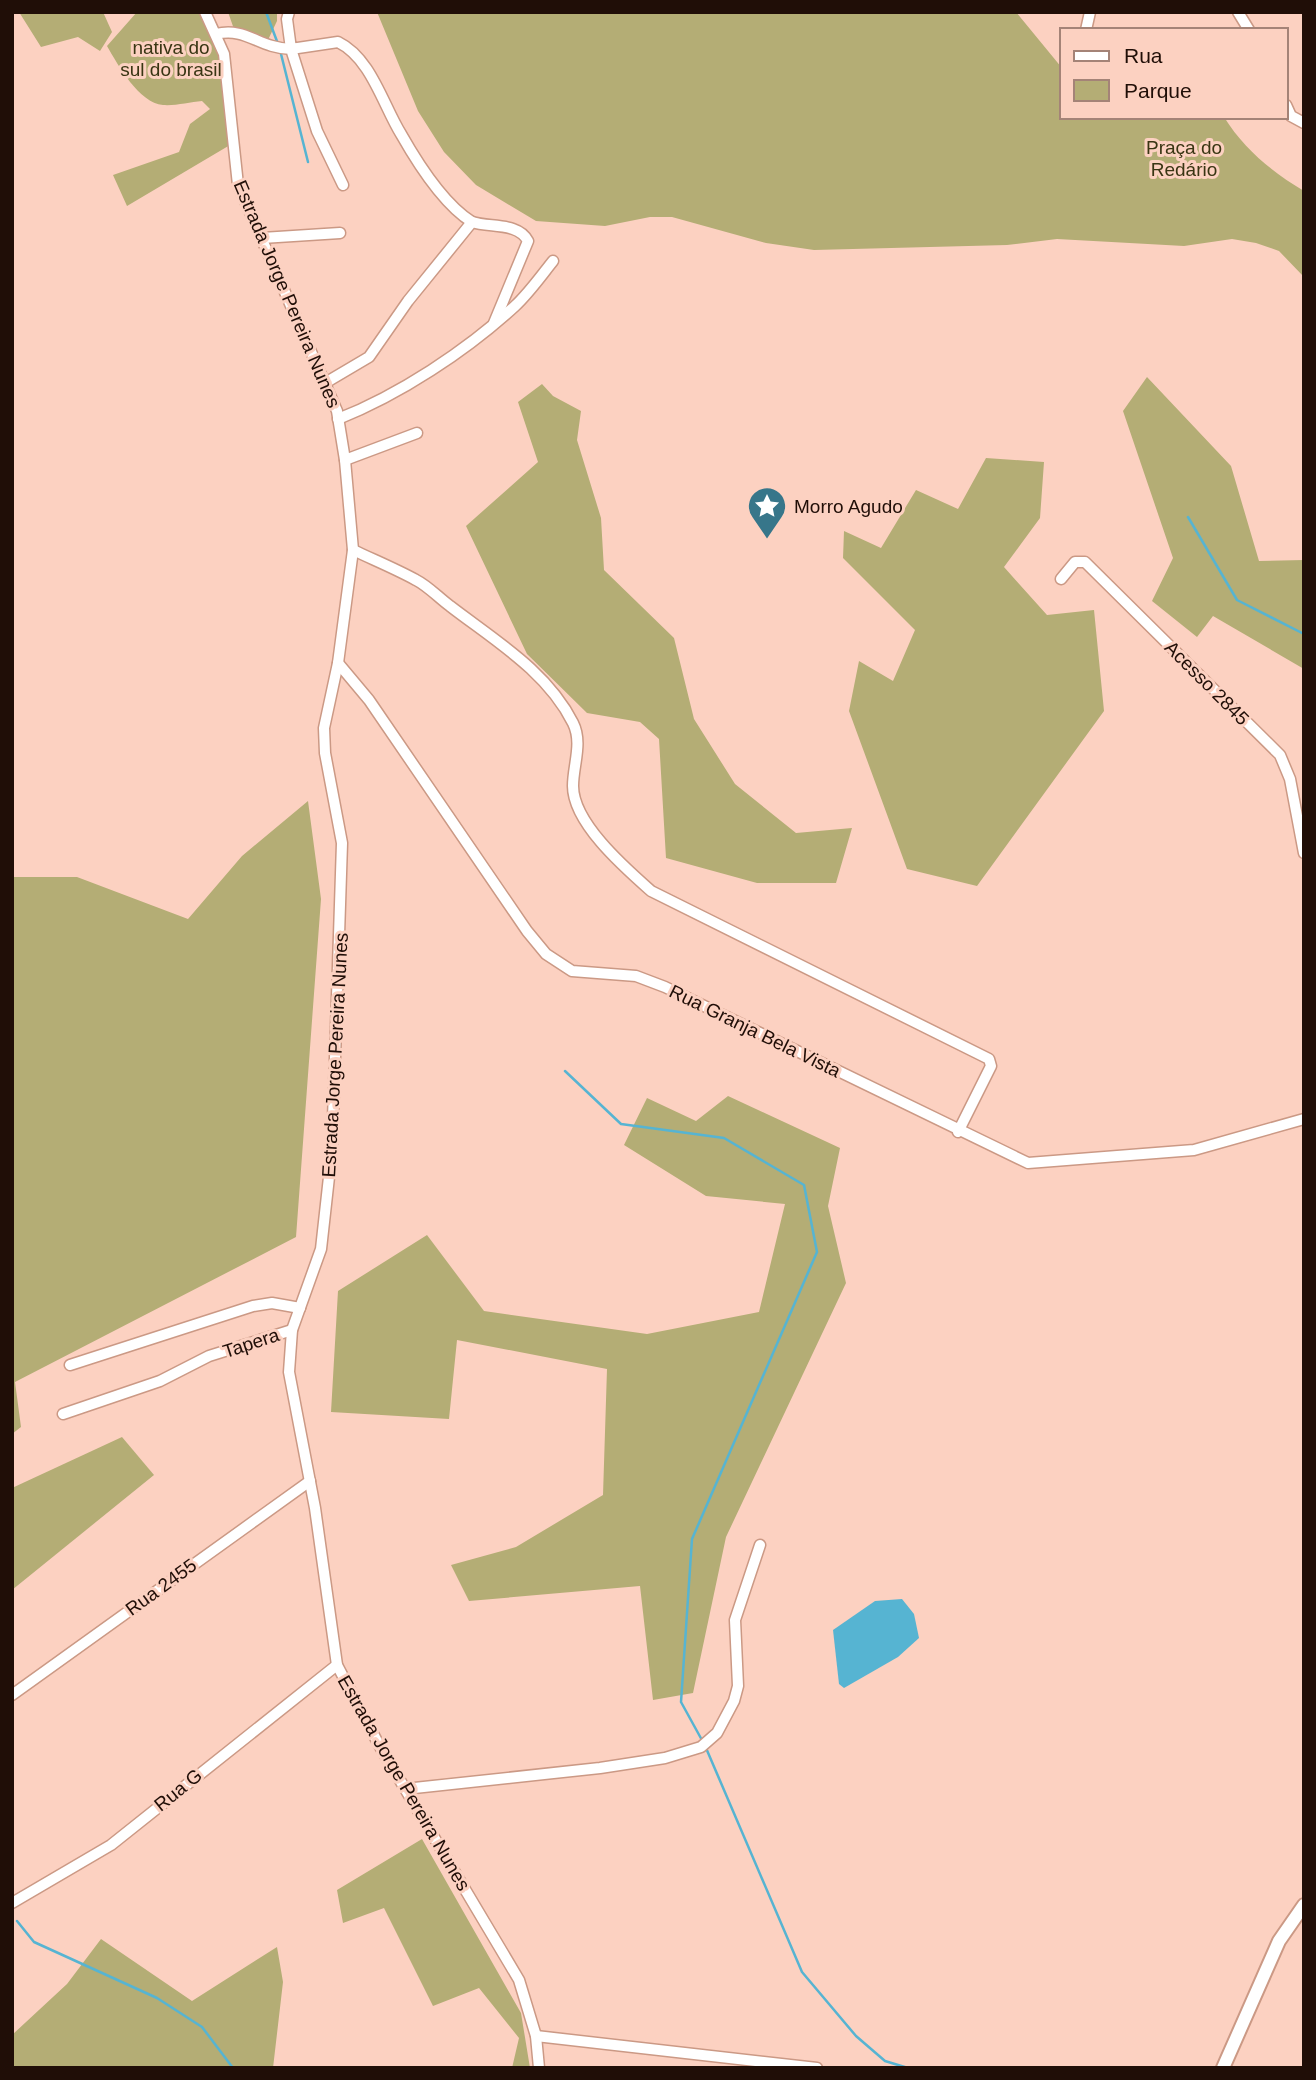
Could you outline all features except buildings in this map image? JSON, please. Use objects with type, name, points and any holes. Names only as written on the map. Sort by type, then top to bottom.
[{"type":"main road","points":[[1223,2068],[1279,1941],[1304,1905]]},
{"type":"street","name":"Estrada Jorge Pereira Nunes","points":[[205,12],[224,54],[239,185],[326,383],[338,419],[345,460],[353,550],[338,663],[324,728],[325,754],[342,843],[332,1150],[321,1249],[292,1330],[289,1372],[310,1482],[337,1665],[405,1789],[519,1980],[536,2036],[539,2068]]},
{"type":"street","points":[[289,12],[287,19],[291,49],[317,131],[342,186]]},
{"type":"street","points":[[1238,12],[1248,28]]},
{"type":"street","points":[[216,34],[236,31],[264,46],[291,49],[338,42],[355,53],[375,84],[400,134],[449,200],[472,222],[515,229],[524,234],[528,241],[494,323]]},
{"type":"street","points":[[1288,109],[1292,116],[1304,123]]},
{"type":"street","points":[[326,383],[369,356],[408,300],[472,222]]},
{"type":"street","points":[[262,239],[340,233]]},
{"type":"street","points":[[338,419],[379,403],[410,385],[517,304],[553,261]]},
{"type":"street","points":[[345,460],[417,433]]},
{"type":"street","points":[[353,550],[419,581],[510,650],[547,686],[574,724],[578,740],[573,782],[577,804],[594,833],[627,870],[651,891],[989,1059],[991,1066],[958,1132]]},
{"type":"street","name":"Acesso 2845","points":[[1061,579],[1075,562],[1085,562],[1280,755],[1290,779],[1304,853]]},
{"type":"street","name":"Rua Granja Bela Vista","points":[[338,663],[369,700],[527,931],[559,965],[572,971],[598,975],[636,976],[665,987],[1016,1160],[1037,1163],[1194,1150],[1304,1119]]},
{"type":"street","points":[[70,1365],[253,1306],[272,1303],[300,1308]]},
{"type":"street","name":"Tapera","points":[[63,1414],[160,1381],[209,1356],[292,1330]]},
{"type":"street","name":"Rua 2455","points":[[12,1695],[310,1482]]},
{"type":"street","points":[[405,1789],[600,1768],[665,1758],[701,1746],[717,1733],[734,1701],[738,1686],[736,1620],[760,1545]]},
{"type":"street","name":"Rua G","points":[[12,1903],[111,1845],[337,1665]]},
{"type":"street","points":[[536,2036],[817,2068]]},
{"type":"green space","points":[[19,12],[103,12],[112,32],[100,51],[78,37],[41,47]]},
{"type":"green space","name":"nativa do sul do brasil","points":[[137,12],[200,12],[221,62],[230,145],[127,206],[113,175],[179,152],[190,124],[210,109],[202,101],[168,105],[154,103],[130,82],[107,46]]},
{"type":"green space","points":[[228,12],[277,12],[277,21],[267,42],[235,32]]},
{"type":"green space","name":"Praça do Redário","points":[[377,12],[1016,12],[1060,66],[1060,119],[1225,119],[1260,159],[1304,191],[1304,277],[1279,251],[1232,239],[1184,246],[1057,239],[1007,245],[814,250],[766,243],[672,217],[650,217],[605,226],[536,221],[476,185],[444,152],[418,111]]},
{"type":"green space","points":[[1147,377],[1231,466],[1259,561],[1304,560],[1304,669],[1213,616],[1197,637],[1152,601],[1173,558],[1123,411]]},
{"type":"green space","points":[[542,384],[553,396],[581,411],[577,440],[601,518],[604,570],[674,638],[694,719],[735,784],[796,833],[852,828],[836,883],[757,883],[666,858],[659,739],[640,722],[587,713],[527,654],[466,526],[538,462],[518,402]]},
{"type":"green space","points":[[986,458],[1044,462],[1040,518],[1004,567],[1047,615],[1094,610],[1104,711],[977,886],[907,869],[849,711],[859,661],[893,681],[915,630],[843,558],[844,531],[881,548],[916,490],[958,509]]},
{"type":"green space","points":[[308,801],[321,899],[296,1237],[15,1382],[21,1427],[12,1434],[12,877],[77,877],[188,919],[242,856]]},
{"type":"green space","points":[[728,1096],[840,1148],[828,1206],[846,1283],[726,1537],[693,1693],[653,1700],[640,1586],[469,1601],[451,1565],[516,1547],[603,1495],[607,1369],[457,1340],[449,1419],[331,1412],[338,1291],[427,1235],[484,1311],[647,1334],[759,1312],[785,1204],[706,1196],[624,1145],[647,1098],[696,1121]]},
{"type":"green space","points":[[122,1437],[154,1475],[12,1590],[12,1488]]},
{"type":"green space","points":[[422,1839],[521,2013],[530,2068],[512,2068],[519,2038],[479,1988],[433,2006],[384,1908],[343,1923],[337,1890]]},
{"type":"green space","points":[[101,1939],[192,2001],[277,1947],[283,1982],[273,2068],[12,2068],[12,2035],[67,1984]]},
{"type":"water","points":[[902,1599],[914,1614],[919,1638],[898,1657],[844,1688],[839,1684],[833,1630],[875,1601]]},
{"type":"waterway","points":[[266,12],[278,44]]},
{"type":"waterway","points":[[280,50],[308,162]]},
{"type":"waterway","points":[[1188,517],[1237,600],[1304,634]]},
{"type":"waterway","points":[[565,1071],[621,1124],[724,1138],[804,1185],[817,1252],[692,1539],[681,1702],[703,1742]]},
{"type":"waterway","points":[[706,1748],[802,1972],[856,2036],[885,2061],[908,2068]]},
{"type":"waterway","points":[[17,1921],[34,1942],[157,1998],[202,2027],[233,2068]]},
{"type":"place","name":"Morro Agudo","points":[[767,540]]}]
